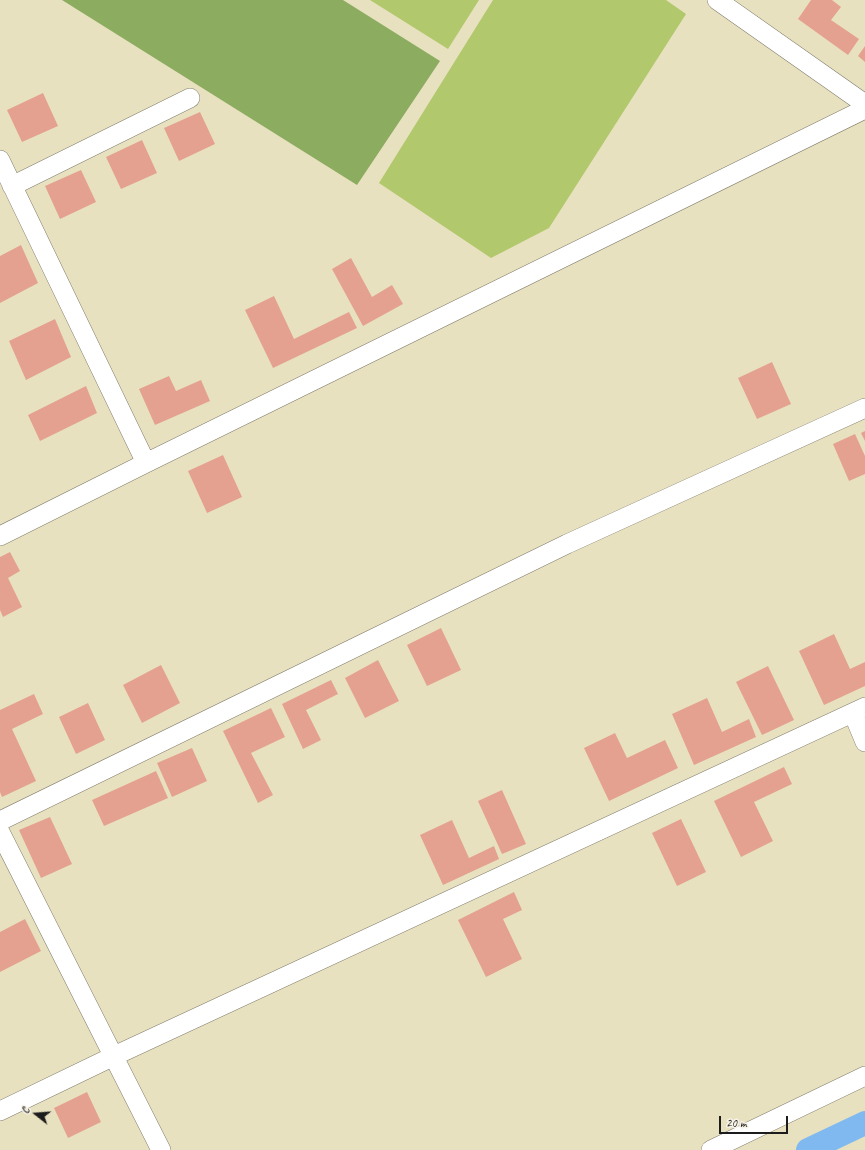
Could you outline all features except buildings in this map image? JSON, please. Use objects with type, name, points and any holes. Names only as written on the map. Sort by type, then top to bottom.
[{"type":"street","points":[[717,0],[865,104]]},
{"type":"street","points":[[12,186],[190,98]]},
{"type":"street","points":[[0,536],[865,109]]},
{"type":"street","points":[[0,160],[146,463]]},
{"type":"street","points":[[0,821],[567,544],[865,408]]},
{"type":"street","points":[[0,1112],[114,1056],[859,710],[865,742]]},
{"type":"street","points":[[0,832],[161,1150]]},
{"type":"street","points":[[711,1150],[865,1076]]},
{"type":"green space","points":[[62,0],[343,0],[440,61],[357,185]]},
{"type":"green space","points":[[370,0],[479,0],[448,49]]},
{"type":"green space","points":[[493,0],[666,0],[686,14],[549,228],[491,258],[379,183]]},
{"type":"waterway","points":[[808,1150],[865,1123]]}]
